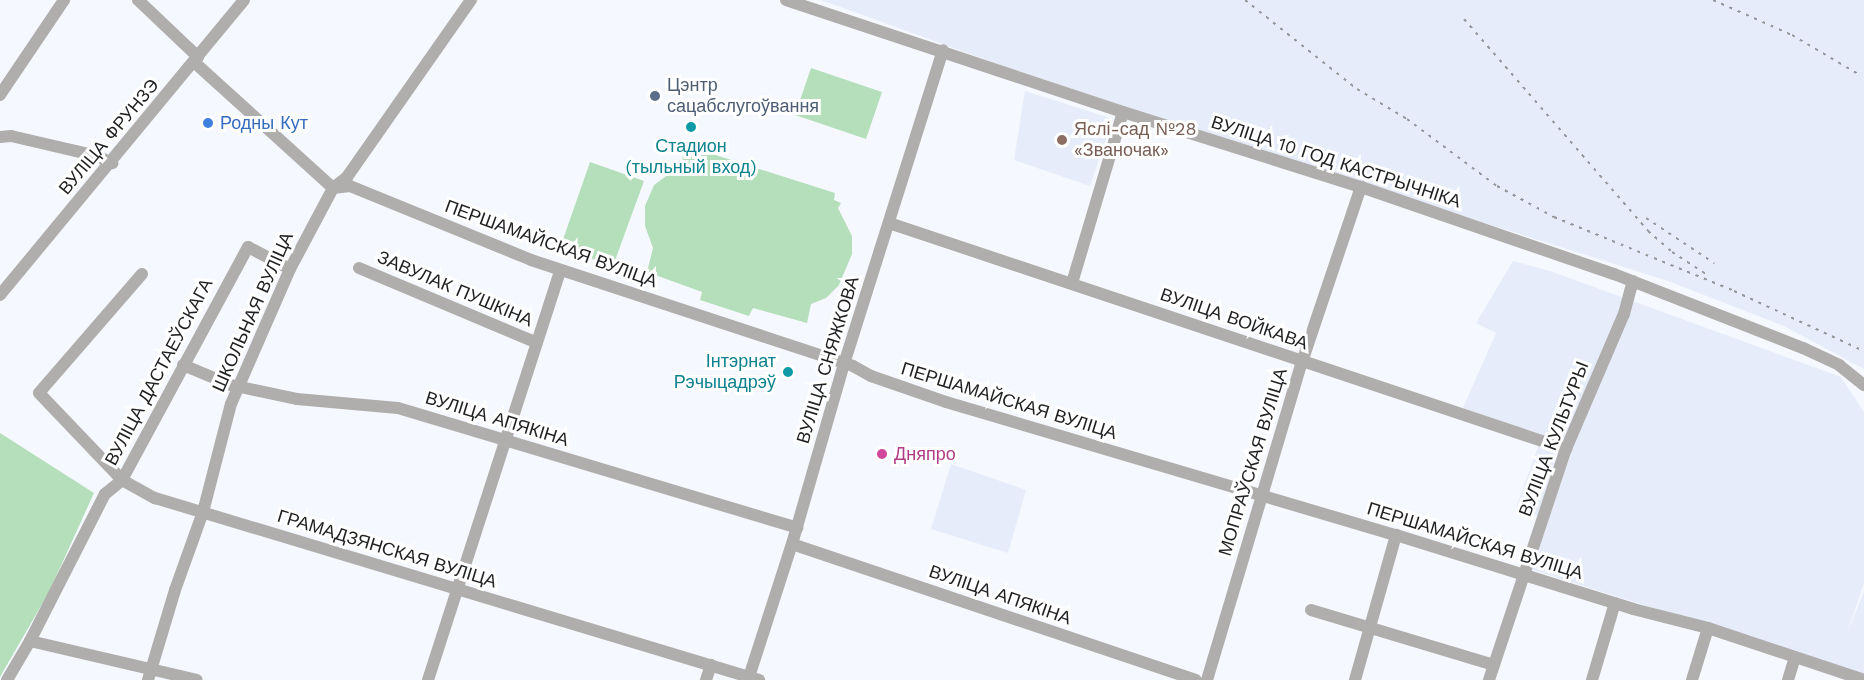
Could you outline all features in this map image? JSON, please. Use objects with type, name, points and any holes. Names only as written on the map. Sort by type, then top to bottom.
[{"type":"street","points":[[0,95],[64,0]]},
{"type":"street","points":[[138,0],[196,59],[333,188]]},
{"type":"street","name":"ВУЛІЦА ФРУНЗЭ","points":[[0,295],[112,163],[244,0]]},
{"type":"street","name":"ШКОЛЬНАЯ ВУЛІЦА","points":[[148,680],[175,590],[203,512],[231,404],[290,269],[333,188],[347,177],[471,0]]},
{"type":"street","name":"ВУЛІЦА 10 ГОД КАСТРЫЧНІКА","points":[[786,0],[943,50],[1123,112],[1361,187],[1633,281],[1803,348],[1839,365],[1864,385]]},
{"type":"street","name":"ВУЛІЦА СНЯЖКОВА","points":[[752,679],[844,364],[943,50]]},
{"type":"street","points":[[1072,283],[1123,112]]},
{"type":"street","points":[[0,137],[11,136],[97,156],[112,163]]},
{"type":"street","name":"ПЕРШАМАЙСКАЯ ВУЛІЦА","points":[[333,188],[350,186],[560,271],[844,364],[871,376],[946,402],[1396,535],[1615,603],[1708,628],[1864,680]]},
{"type":"street","name":"МОПРАЎСКАЯ ВУЛІЦА","points":[[1207,680],[1302,362],[1361,187]]},
{"type":"street","name":"ВУЛІЦА ВОЙКАВА","points":[[889,223],[1566,450]]},
{"type":"street","name":"ВУЛІЦА ДАСТАЕЎСКАГА","points":[[7,680],[105,494],[122,480],[248,247],[290,269]]},
{"type":"street","name":"ЗАВУЛАК ПУШКІНА","points":[[359,268],[537,343]]},
{"type":"street","points":[[428,680],[560,271]]},
{"type":"street","name":"ГРАМАДЗЯНСКАЯ ВУЛІЦА","points":[[142,274],[39,393],[122,480],[155,498],[752,679]]},
{"type":"street","name":"ВУЛІЦА КУЛЬТУРЫ","points":[[1490,680],[1523,574],[1566,450],[1624,314],[1633,281]]},
{"type":"street","name":"ВУЛІЦА АПЯКІНА","points":[[183,365],[238,387],[297,399],[398,408],[797,528]]},
{"type":"street","points":[[1356,680],[1396,535]]},
{"type":"street","name":"ВУЛІЦА АПЯКІНА","points":[[792,544],[1196,680]]},
{"type":"street","points":[[1592,680],[1615,603]]},
{"type":"street","points":[[1311,610],[1494,665]]},
{"type":"street","points":[[1692,680],[1708,628]]},
{"type":"street","points":[[30,640],[153,667],[197,680]]},
{"type":"street","points":[[1788,680],[1795,657]]},
{"type":"street","points":[[706,680],[711,665]]},
{"type":"shaded area","points":[[821,0],[1864,0],[1864,369],[1784,326],[1668,281],[1106,103]]},
{"type":"shaded area","name":"Яслі-сад №28 «Званочак»","points":[[1025,91],[1113,119],[1090,186],[1014,160]]},
{"type":"shaded area","points":[[1513,261],[1550,271],[1841,377],[1864,412],[1864,583],[1846,636],[1864,591],[1864,675],[1530,569],[1545,519],[1516,508],[1542,436],[1463,408],[1496,333],[1476,323]]},
{"type":"shaded area","points":[[951,464],[1026,490],[1008,553],[931,529]]},
{"type":"green space","points":[[811,68],[882,92],[866,139],[795,115]]},
{"type":"green space","points":[[703,151],[835,193],[834,200],[841,203],[838,208],[852,236],[852,254],[839,285],[826,298],[811,304],[807,323],[753,308],[749,316],[700,300],[702,292],[647,272],[653,248],[645,226],[645,206],[654,185],[682,164],[683,155],[700,158]]},
{"type":"green space","points":[[590,162],[644,181],[613,266],[560,248]]},
{"type":"green space","points":[[0,433],[94,493],[49,592],[0,677]]},
{"type":"railway","points":[[1245,0],[1357,89],[1407,119],[1497,186],[1554,217],[1734,291],[1864,351]]},
{"type":"railway","points":[[1713,0],[1792,35],[1860,75]]},
{"type":"railway","points":[[1464,19],[1648,231],[1672,252],[1706,274]]},
{"type":"railway","points":[[1646,218],[1714,263]]},
{"type":"place","name":"Цэнтр сацабслугоўвання","points":[[655,96]]},
{"type":"place","name":"Родны Кут","points":[[208,123]]},
{"type":"place","name":"Стадион (тыльный вход)","points":[[691,127]]},
{"type":"place","name":"Яслі-сад №28 «Званочак»","points":[[1062,140]]},
{"type":"place","name":"Інтэрнат Рэчыцадрэў","points":[[788,372]]},
{"type":"place","name":"Дняпро","points":[[882,454]]}]
